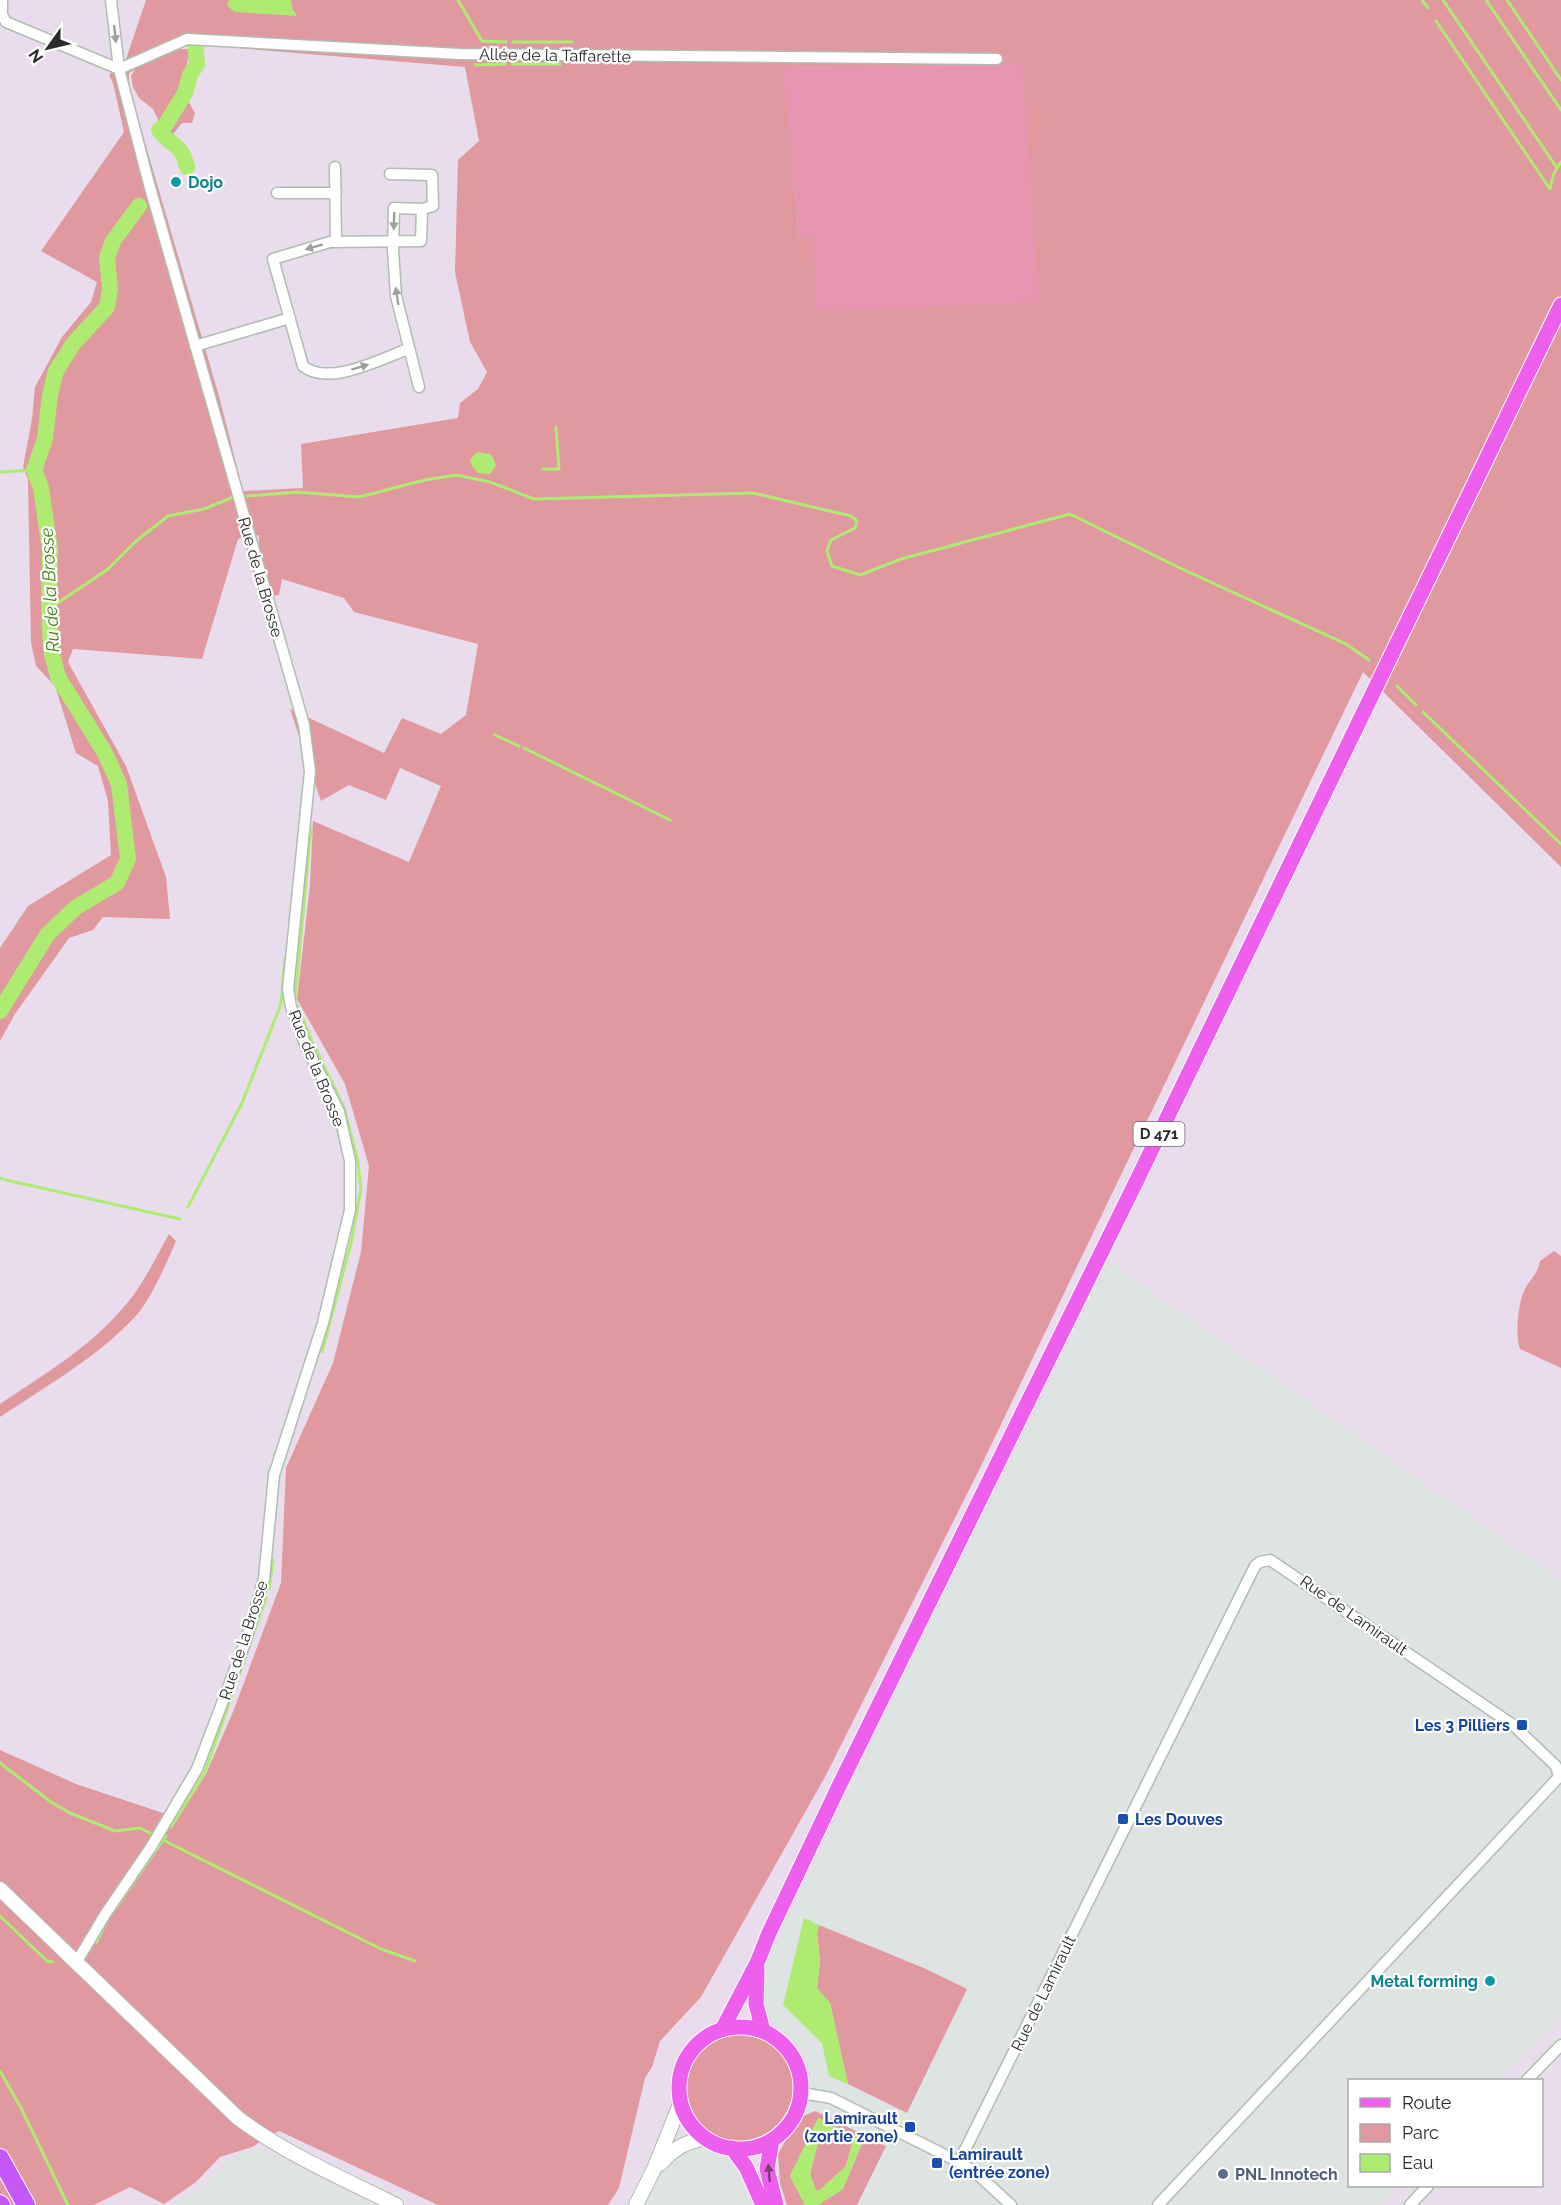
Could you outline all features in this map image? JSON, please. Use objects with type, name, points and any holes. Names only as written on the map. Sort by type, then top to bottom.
[{"type":"highway","points":[[0,2158],[26,2205]]},
{"type":"main road","name":"D 471","points":[[723,2028],[757,1963],[839,1786],[1136,1182],[1561,305]]},
{"type":"main road","points":[[0,1889],[221,2103],[250,2128],[285,2149],[396,2205]]},
{"type":"main road","name":"D 471","points":[[757,1963],[756,2004],[763,2031]]},
{"type":"main road","points":[[743,2026],[763,2031],[780,2041],[793,2055],[800,2073],[799,2104],[789,2125],[772,2140],[753,2148],[718,2145],[705,2138],[686,2116],[681,2102],[679,2083],[683,2065],[693,2049],[706,2036],[723,2028],[743,2026]]},
{"type":"main road","points":[[636,2205],[654,2169],[681,2102]]},
{"type":"main road","points":[[654,2169],[675,2148],[685,2142],[705,2138]]},
{"type":"main road","points":[[772,2140],[767,2169],[776,2205]]},
{"type":"main road","points":[[732,2148],[746,2167],[763,2205]]},
{"type":"street","points":[[2,0],[3,26],[119,69]]},
{"type":"street","name":"Rue de la Brosse","points":[[76,1964],[106,1913],[151,1847],[197,1769],[245,1643],[264,1579],[274,1475],[322,1323],[350,1210],[350,1161],[339,1112],[306,1046],[291,1006],[288,989],[310,771],[309,749],[149,183],[119,69],[111,0]]},
{"type":"street","name":"Allée de la Taffarette","points":[[119,69],[182,40],[196,39],[460,54],[997,59]]},
{"type":"street","points":[[335,167],[336,242]]},
{"type":"street","points":[[390,174],[432,175],[433,206],[422,209],[394,208],[396,296],[419,387]]},
{"type":"street","points":[[277,193],[336,193]]},
{"type":"street","points":[[408,349],[340,373],[310,371],[303,366],[273,259],[336,242],[421,241],[422,209]]},
{"type":"street","points":[[195,346],[290,318]]},
{"type":"street","name":"Rue de Lamirault","points":[[959,2162],[1255,1566],[1260,1562],[1270,1560],[1513,1725],[1556,1766],[1560,1774],[1557,1782],[1158,2205]]},
{"type":"street","points":[[1528,2079],[1561,2045]]},
{"type":"street","points":[[801,2093],[831,2098],[959,2162],[976,2173],[1011,2205]]},
{"type":"street","points":[[1410,2205],[1427,2187]]},
{"type":"shaded area","points":[[1022,64],[1039,302],[816,311],[813,237],[799,237],[783,68]]},
{"type":"shaded area","points":[[1108,1261],[1561,1580],[1561,2016],[1500,2079],[1348,2079],[1348,2187],[1398,2187],[1380,2205],[787,2205],[780,2183],[778,2154],[802,2117],[809,2093],[811,2075],[801,2051],[770,2017],[760,1999],[761,1982],[767,1961]]},
{"type":"shaded area","points":[[701,2143],[728,2158],[738,2172],[751,2205],[642,2205],[656,2176],[675,2150]]},
{"type":"shaded area","points":[[261,2148],[373,2205],[175,2205],[206,2184],[230,2158]]},
{"type":"green space","points":[[146,0],[1561,0],[1561,867],[1363,672],[979,1470],[826,1775],[701,1997],[660,2041],[652,2067],[645,2078],[619,2188],[608,2205],[438,2205],[279,2131],[252,2147],[220,2157],[196,2182],[164,2204],[130,2187],[94,2205],[0,2205],[0,1750],[76,1784],[178,1818],[206,1774],[233,1712],[281,1583],[286,1468],[333,1363],[361,1252],[369,1166],[345,1084],[297,999],[310,886],[313,821],[409,862],[441,786],[400,768],[386,800],[349,785],[321,801],[290,709],[384,753],[402,718],[441,734],[466,715],[478,644],[354,612],[344,598],[282,579],[279,595],[258,598],[259,535],[238,539],[202,659],[73,649],[68,662],[126,766],[166,877],[170,919],[103,917],[93,930],[69,938],[15,1014],[0,1041],[0,948],[28,906],[111,855],[108,801],[98,766],[76,753],[55,686],[36,666],[31,643],[28,479],[23,467],[35,387],[62,337],[91,302],[97,282],[41,251],[124,132],[113,83],[109,75],[125,62]],"holes":[[[189,44],[465,67],[479,141],[458,160],[455,272],[470,342],[487,372],[478,389],[460,403],[458,418],[301,444],[303,488],[243,491],[219,396],[129,88],[129,73],[135,70],[131,76],[133,87],[139,98],[153,109],[158,119],[160,134],[170,138],[182,123],[192,123],[195,113],[188,101],[179,93],[190,52],[187,49],[179,49]],[[1022,65],[813,237],[799,237],[784,68]]]},
{"type":"green space","points":[[169,1234],[176,1241],[152,1292],[134,1318],[87,1359],[0,1417],[0,1404],[65,1360],[95,1336],[123,1308],[148,1272]]},
{"type":"green space","points":[[1554,1251],[1561,1256],[1561,1368],[1520,1349],[1517,1328],[1524,1291],[1540,1261]]},
{"type":"green space","points":[[819,1925],[926,1969],[967,1989],[907,2113],[848,2084],[830,2003],[817,1988],[820,1961],[817,1933]]},
{"type":"green space","points":[[738,2031],[759,2035],[777,2047],[789,2065],[793,2086],[789,2107],[777,2125],[759,2137],[738,2141],[717,2137],[699,2125],[687,2107],[683,2086],[687,2065],[699,2047],[717,2035]]},
{"type":"green space","points":[[815,2111],[886,2146],[857,2205],[818,2205],[843,2189],[863,2141],[854,2136],[846,2166],[820,2190],[816,2190],[810,2174],[821,2131],[836,2128],[819,2118],[790,2176],[805,2205],[787,2205],[780,2183],[778,2154],[801,2117]]},
{"type":"water","points":[[229,0],[291,0],[292,8],[297,16],[235,12],[227,6]]},
{"type":"water","points":[[477,452],[490,454],[494,459],[496,466],[490,474],[478,473],[472,466],[470,460]]},
{"type":"water","points":[[804,1918],[819,1925],[817,1933],[820,1961],[817,1988],[830,2003],[848,2084],[829,2076],[822,2043],[783,2005]]},
{"type":"water","points":[[818,2118],[837,2128],[835,2131],[821,2131],[810,2174],[816,2190],[820,2190],[846,2166],[854,2136],[863,2140],[843,2189],[818,2205],[805,2205],[790,2176]]},
{"type":"waterway","points":[[458,0],[482,41],[506,42]]},
{"type":"waterway","points":[[1422,0],[1428,8]]},
{"type":"waterway","points":[[1443,0],[1557,168]]},
{"type":"waterway","points":[[1486,0],[1561,110]]},
{"type":"waterway","points":[[1507,0],[1561,80]]},
{"type":"waterway","points":[[1436,21],[1550,189],[1554,173],[1561,162]]},
{"type":"waterway","name":"Ru de la Brosse","points":[[187,167],[179,149],[159,130],[166,124],[185,93],[190,75],[197,64],[195,42]]},
{"type":"waterway","points":[[513,42],[572,42]]},
{"type":"waterway","points":[[475,65],[506,64]]},
{"type":"waterway","points":[[512,64],[560,64]]},
{"type":"waterway","name":"Ru de la Brosse","points":[[0,1011],[47,935],[75,908],[117,883],[128,859],[119,784],[105,753],[58,677],[51,650],[50,549],[41,488],[34,470],[45,439],[50,395],[56,371],[73,344],[107,307],[110,289],[107,258],[113,241],[139,206]]},
{"type":"waterway","points":[[543,469],[559,469],[556,427]]},
{"type":"waterway","points":[[0,472],[34,470]]},
{"type":"waterway","points":[[247,496],[298,492],[359,497],[425,480],[456,475],[490,482],[534,499],[753,493],[851,516],[857,521],[855,528],[831,540],[827,551],[832,566],[860,575],[901,559],[1070,514],[1182,569],[1346,644],[1369,660]]},
{"type":"waterway","points":[[49,609],[108,569],[136,541],[168,516],[204,509],[231,498]]},
{"type":"waterway","points":[[1397,686],[1416,705]]},
{"type":"waterway","points":[[1423,712],[1561,844]]},
{"type":"waterway","points":[[495,735],[519,746]]},
{"type":"waterway","points":[[524,748],[670,820]]},
{"type":"waterway","points":[[295,999],[311,828]]},
{"type":"waterway","points":[[188,1207],[242,1103],[281,1004],[285,959]]},
{"type":"waterway","points":[[298,1006],[344,1108],[358,1162],[361,1189],[351,1243],[322,1352]]},
{"type":"waterway","points":[[6,1180],[180,1219]]},
{"type":"waterway","points":[[269,1589],[273,1560]]},
{"type":"waterway","points":[[171,1827],[205,1772],[266,1598]]},
{"type":"waterway","points":[[0,1763],[51,1802],[70,1813],[115,1831],[140,1828],[150,1833]]},
{"type":"waterway","points":[[116,1908],[166,1836]]},
{"type":"waterway","points":[[161,1839],[381,1949],[415,1961]]},
{"type":"waterway","points":[[0,1916],[47,1961],[52,1962]]},
{"type":"waterway","points":[[96,1943],[106,1923]]},
{"type":"waterway","points":[[0,2071],[21,2108],[68,2205]]},
{"type":"place","name":"Dojo","points":[[176,182]]},
{"type":"place","name":"Les 3 Pilliers","points":[[1522,1725]]},
{"type":"place","name":"Les Douves","points":[[1123,1819]]},
{"type":"place","name":"Metal forming","points":[[1490,1981]]},
{"type":"place","name":"Lamirault (zortie zone)","points":[[910,2127]]},
{"type":"place","name":"Lamirault (entrée zone)","points":[[937,2163]]},
{"type":"place","name":"PNL Innotech","points":[[1223,2174]]}]
